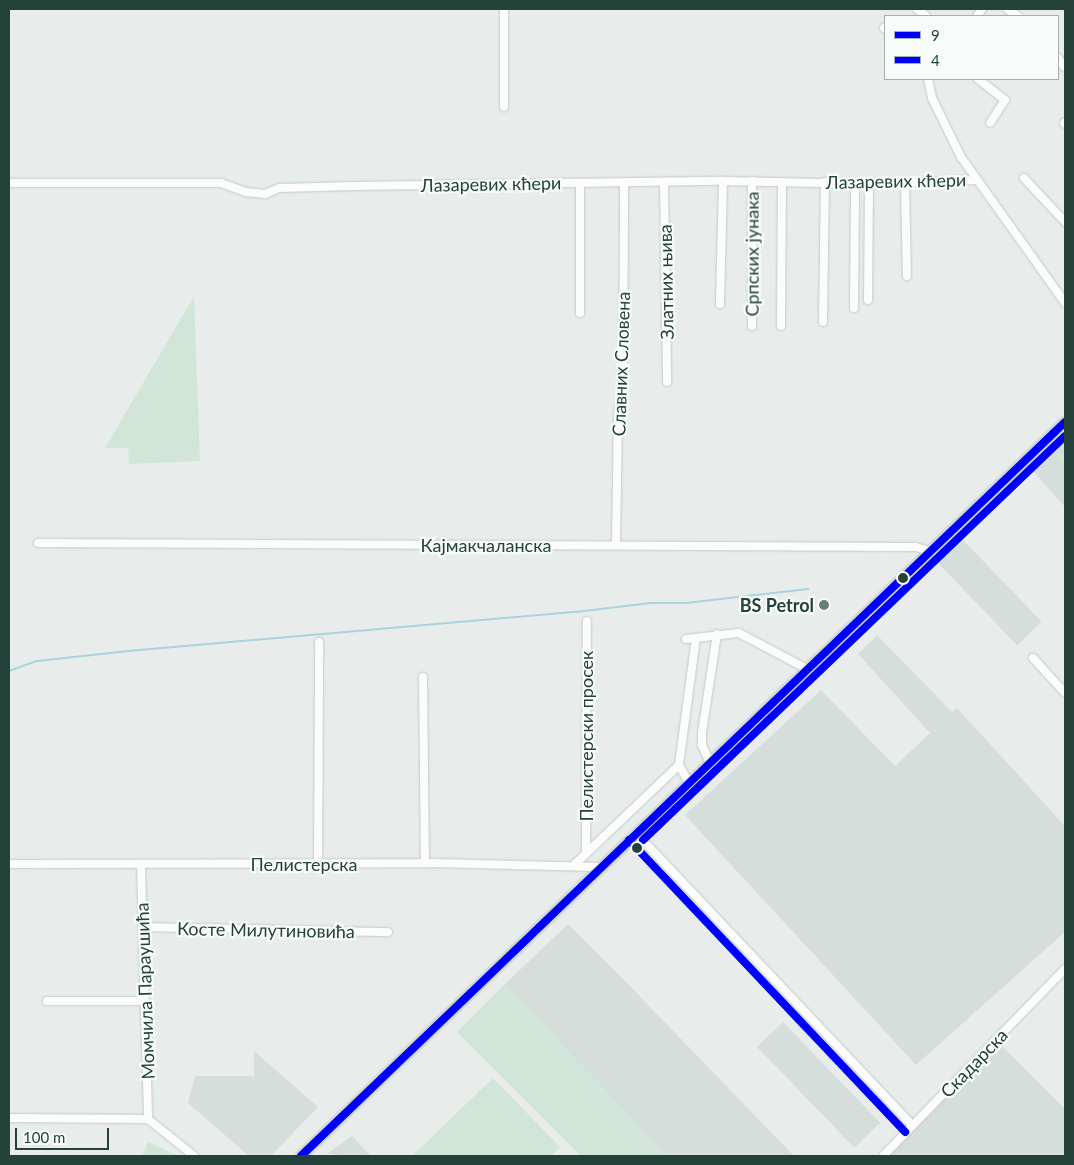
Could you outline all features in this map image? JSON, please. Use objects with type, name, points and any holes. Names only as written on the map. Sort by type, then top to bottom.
[{"type":"main road","points":[[301,1156],[599,867],[689,784],[806,669],[932,552],[1065,422]]},
{"type":"street","points":[[504,9],[504,108]]},
{"type":"street","points":[[929,80],[932,98],[943,122],[977,180],[1065,303]]},
{"type":"street","points":[[979,80],[1005,100],[990,123]]},
{"type":"street","points":[[1024,178],[1065,222]]},
{"type":"street","name":"Лазаревих кћери","points":[[9,183],[221,183],[246,192],[264,194],[279,188],[300,187],[723,181],[905,184],[977,180]]},
{"type":"street","points":[[720,304],[723,181]]},
{"type":"street","name":"Српских јунака","points":[[752,181],[752,326]]},
{"type":"street","name":"Златних њива","points":[[664,182],[667,382]]},
{"type":"street","points":[[781,326],[782,182]]},
{"type":"street","points":[[823,322],[825,182]]},
{"type":"street","points":[[580,183],[580,314]]},
{"type":"street","name":"Славних Словена","points":[[616,545],[618,414],[623,392],[624,183]]},
{"type":"street","points":[[854,308],[855,184]]},
{"type":"street","points":[[868,300],[869,184]]},
{"type":"street","points":[[905,184],[907,276]]},
{"type":"street","name":"Кајмакчаланска","points":[[38,543],[916,547],[932,552]]},
{"type":"street","name":"Пелистерски просек","points":[[586,621],[586,851]]},
{"type":"street","points":[[710,763],[702,745],[702,733],[717,634]]},
{"type":"street","points":[[686,639],[717,634],[741,634],[806,669]]},
{"type":"street","points":[[689,784],[679,765],[696,638]]},
{"type":"street","points":[[318,865],[320,642]]},
{"type":"street","points":[[1033,658],[1065,694]]},
{"type":"street","points":[[423,677],[425,863]]},
{"type":"street","points":[[574,865],[586,851],[679,765]]},
{"type":"street","points":[[636,833],[912,1125]]},
{"type":"street","name":"Пелистерска","points":[[9,864],[318,865],[425,863],[599,867]]},
{"type":"street","name":"Момчила Параушића","points":[[141,864],[148,1119]]},
{"type":"street","name":"Косте Милутиновића","points":[[143,927],[388,932]]},
{"type":"street","name":"Скадарска","points":[[883,1156],[1065,970]]},
{"type":"street","points":[[47,1001],[145,1001]]},
{"type":"street","points":[[9,1118],[148,1119],[194,1156]]},
{"type":"shaded area","points":[[1065,432],[1065,458],[1052,446]]},
{"type":"shaded area","points":[[1052,451],[1065,466],[1065,507],[1031,469]]},
{"type":"shaded area","points":[[959,536],[1042,622],[1017,645],[935,560]]},
{"type":"shaded area","points":[[877,635],[952,712],[957,708],[1065,826],[1065,932],[916,1065],[685,815],[821,690],[895,766],[930,733],[858,654]]},
{"type":"shaded area","points":[[568,924],[794,1156],[667,1156],[504,985]]},
{"type":"shaded area","points":[[783,1022],[880,1123],[854,1148],[757,1047]]},
{"type":"shaded area","points":[[998,1042],[1065,1109],[1065,1156],[886,1156]]},
{"type":"shaded area","points":[[254,1051],[318,1107],[271,1156],[249,1156],[188,1103],[195,1076],[254,1076]]},
{"type":"shaded area","points":[[352,1136],[371,1156],[327,1154]]},
{"type":"green space","points":[[194,296],[200,461],[129,464],[128,448],[105,448]]},
{"type":"green space","points":[[1052,446],[1065,458],[1065,466],[1052,451]]},
{"type":"green space","points":[[504,985],[667,1156],[581,1156],[457,1032]]},
{"type":"green space","points":[[493,1078],[560,1147],[551,1156],[412,1156]]},
{"type":"green space","points":[[148,1142],[178,1156],[142,1156]]},
{"type":"waterway","points":[[9,671],[37,661],[128,651],[576,612],[650,603],[686,603],[808,589]]},
{"type":"transit line","name":"9","points":[[301,1156],[1065,422]]},
{"type":"transit line","name":"4","points":[[643,840],[1065,436]]},
{"type":"transit line","name":"4","points":[[629,840],[905,1132]]},
{"type":"place","name":"BS Petrol","points":[[824,605]]}]
